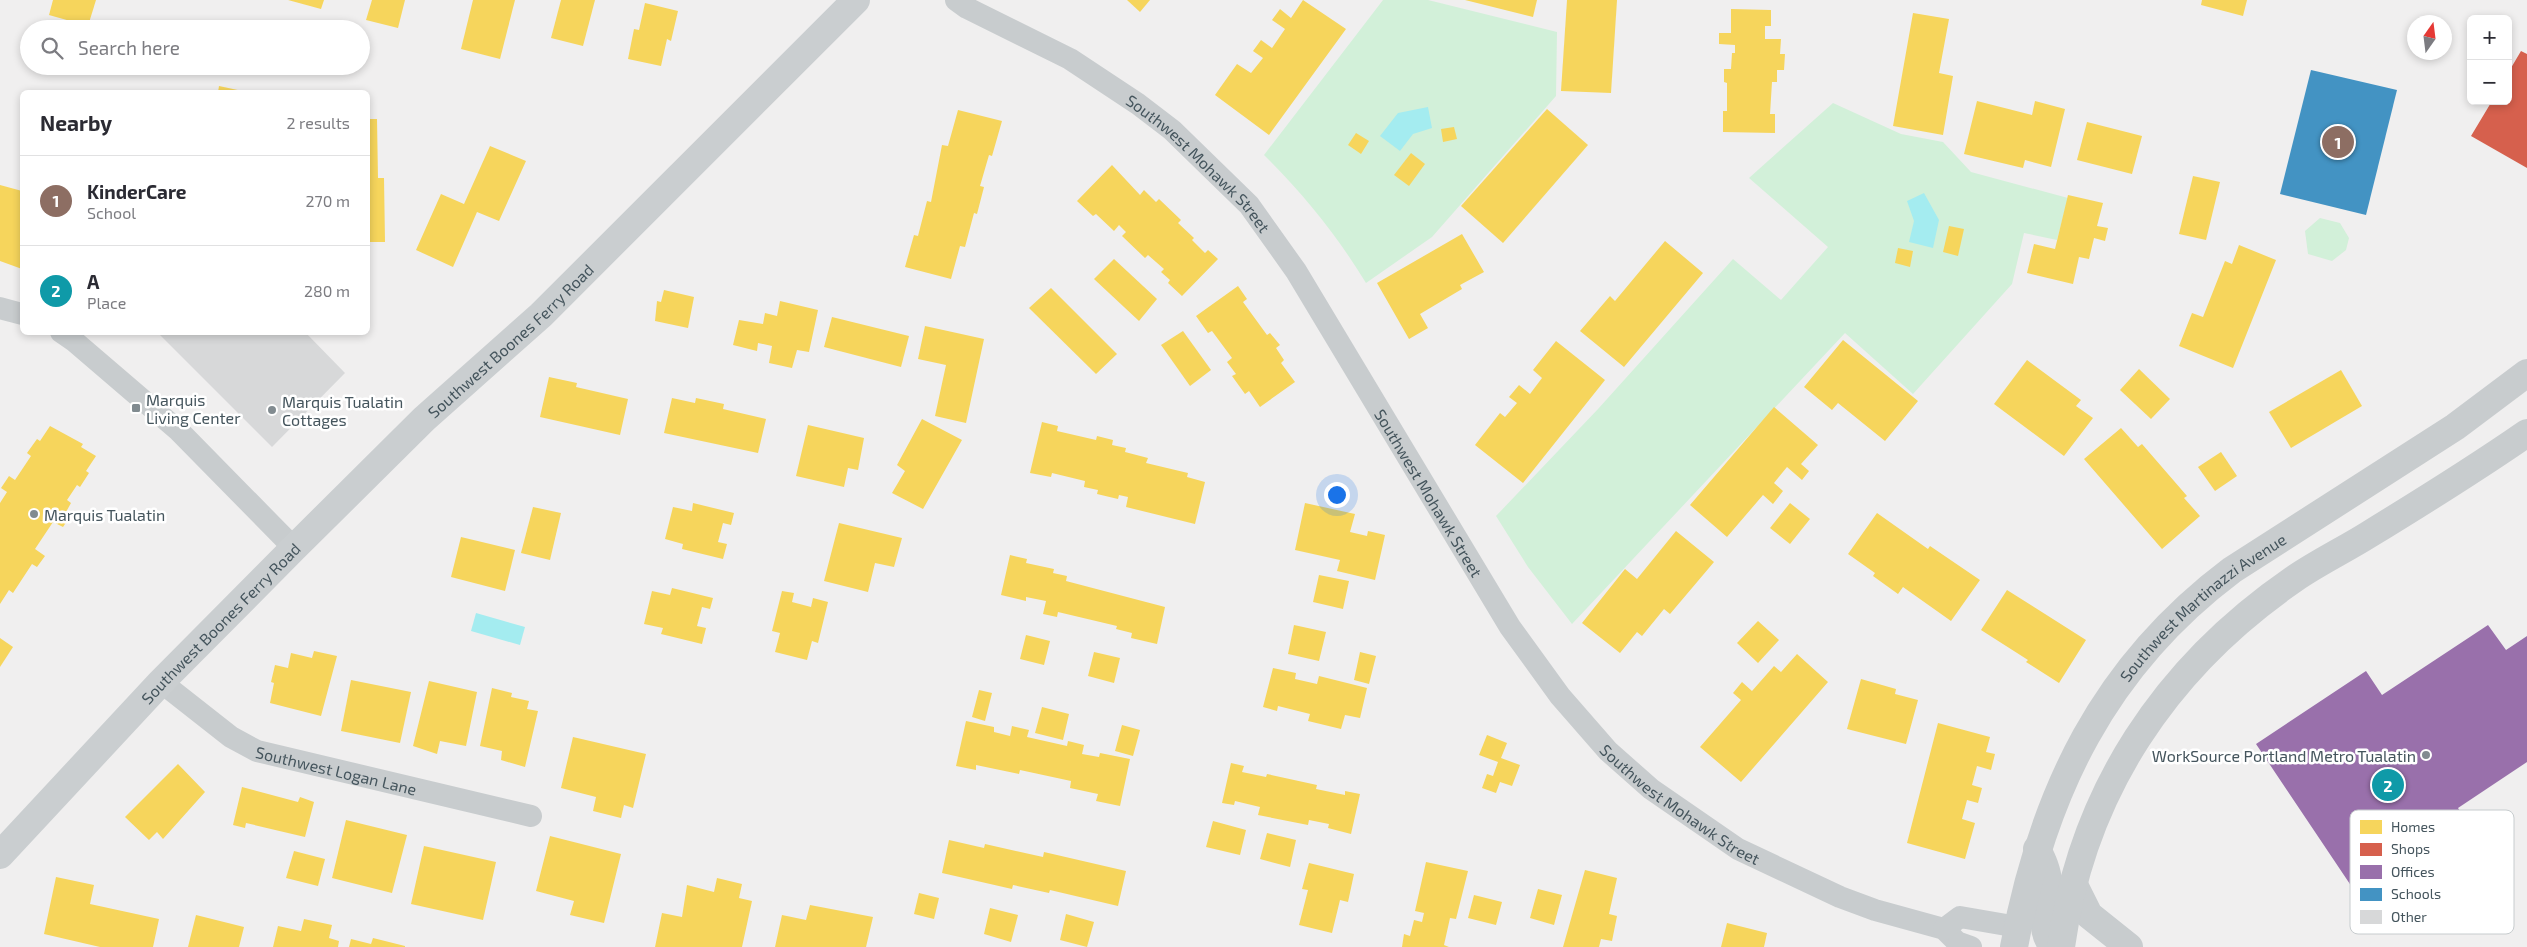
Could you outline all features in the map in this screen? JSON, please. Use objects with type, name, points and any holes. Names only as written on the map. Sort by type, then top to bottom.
[{"type":"main road","name":"Southwest Boones Ferry Road","points":[[0,855],[161,682],[294,548],[424,419],[541,315],[856,0]]},
{"type":"street","name":"Southwest Mohawk Street","points":[[956,0],[967,8],[1070,59],[1138,104],[1178,136],[1249,205],[1296,271],[1510,627],[1560,696],[1608,751],[1651,790],[1738,849],[1840,897],[1875,910],[1944,929],[1957,942],[1971,947]]},
{"type":"street","points":[[0,308],[20,313]]},
{"type":"street","points":[[65,335],[179,431],[294,548]]},
{"type":"street","name":"Southwest Martinazzi Avenue","points":[[2016,937],[2038,849],[2058,796],[2086,734],[2109,695],[2167,626],[2208,588],[2232,570],[2455,427],[2527,373]]},
{"type":"street","name":"Southwest Martinazzi Avenue","points":[[2061,947],[2073,883],[2092,828],[2126,752],[2181,678],[2217,641],[2255,608],[2295,578],[2464,476],[2527,433]]},
{"type":"street","name":"Southwest Logan Lane","points":[[161,682],[231,737],[257,751],[531,816]]},
{"type":"street","points":[[2038,849],[2048,883],[2044,907],[2047,937],[2054,947]]},
{"type":"street","points":[[2073,883],[2089,915],[2128,947]]},
{"type":"street","points":[[1944,929],[1960,917],[2016,937]]},
{"type":"green space","points":[[1383,0],[1428,0],[1557,32],[1556,96],[1432,237],[1366,283],[1319,216],[1264,155]]},
{"type":"green space","points":[[1833,103],[1901,134],[1943,142],[1971,172],[2068,198],[2057,240],[2024,233],[2012,284],[1913,394],[1845,333],[1572,624],[1528,567],[1496,516],[1598,409],[1733,259],[1781,300],[1828,247],[1749,178]]},
{"type":"green space","points":[[2320,218],[2340,223],[2349,238],[2346,250],[2332,261],[2308,254],[2305,231]]},
{"type":"water","points":[[1428,107],[1432,128],[1413,134],[1400,151],[1380,136],[1398,113]]},
{"type":"water","points":[[1924,193],[1939,220],[1933,248],[1909,242],[1914,221],[1907,201]]},
{"type":"water","points":[[476,613],[525,627],[520,645],[471,631]]},
{"type":"building: Homes","points":[[53,0],[96,0],[90,20],[67,20],[49,15]]},
{"type":"building: Homes","points":[[288,0],[324,0],[321,9]]},
{"type":"building: Homes","points":[[372,0],[405,0],[398,28],[366,20]]},
{"type":"building: Homes","points":[[473,0],[515,0],[500,59],[461,49]]},
{"type":"building: Homes","points":[[561,0],[595,0],[583,46],[551,38]]},
{"type":"building: Homes","points":[[1127,0],[1150,0],[1140,12]]},
{"type":"building: Homes","points":[[1303,0],[1346,29],[1269,135],[1215,95],[1237,64],[1251,73],[1263,58],[1253,51],[1261,40],[1272,48],[1285,29],[1272,20],[1280,9],[1291,18]]},
{"type":"building: Homes","points":[[1465,0],[1537,0],[1533,17]]},
{"type":"building: Homes","points":[[1567,0],[1617,0],[1611,93],[1561,91]]},
{"type":"building: Homes","points":[[2202,0],[2247,0],[2243,16],[2201,5]]},
{"type":"building: Homes","points":[[645,3],[678,11],[671,41],[667,39],[661,66],[628,59],[634,29],[639,30]]},
{"type":"building: Homes","points":[[1731,9],[1771,10],[1771,26],[1765,26],[1765,39],[1781,39],[1780,54],[1785,54],[1784,70],[1777,70],[1777,82],[1772,82],[1770,114],[1775,114],[1775,133],[1723,132],[1723,111],[1727,111],[1727,83],[1724,82],[1724,69],[1731,69],[1732,53],[1735,53],[1735,45],[1719,44],[1719,33],[1731,33]]},
{"type":"building: Homes","points":[[1913,13],[1949,19],[1939,73],[1953,76],[1943,135],[1893,126]]},
{"type":"building: Homes","points":[[219,86],[238,90],[218,90]]},
{"type":"building: Homes","points":[[1977,101],[2032,115],[2035,101],[2065,109],[2051,167],[2025,160],[2023,168],[1964,154]]},
{"type":"building: Homes","points":[[1547,109],[1588,145],[1503,243],[1461,206]]},
{"type":"building: Homes","points":[[958,110],[1002,121],[992,156],[989,155],[980,186],[984,187],[977,214],[974,213],[965,247],[960,246],[951,279],[905,267],[914,235],[918,236],[927,201],[931,202],[942,145],[948,146]]},
{"type":"building: Homes","points":[[370,119],[377,119],[378,178],[384,178],[385,242],[370,242]]},
{"type":"building: Homes","points":[[2087,122],[2142,136],[2132,174],[2077,160]]},
{"type":"building: Homes","points":[[1454,127],[1457,139],[1443,142],[1441,129]]},
{"type":"building: Homes","points":[[1356,133],[1369,141],[1361,154],[1348,145]]},
{"type":"building: Homes","points":[[490,146],[526,161],[499,221],[477,212],[453,267],[416,250],[441,194],[464,204]]},
{"type":"building: Homes","points":[[1411,153],[1425,164],[1409,186],[1394,175]]},
{"type":"building: Homes","points":[[1112,165],[1140,195],[1144,190],[1156,202],[1159,199],[1181,220],[1178,223],[1194,238],[1192,240],[1205,253],[1208,250],[1218,259],[1182,296],[1168,283],[1170,280],[1161,272],[1164,269],[1148,255],[1145,258],[1122,236],[1126,232],[1119,225],[1114,231],[1096,214],[1093,216],[1077,201]]},
{"type":"building: Homes","points":[[2193,176],[2220,182],[2206,240],[2179,234]]},
{"type":"building: Homes","points":[[0,185],[20,190],[20,268],[0,261]]},
{"type":"building: Homes","points":[[2068,195],[2103,203],[2097,226],[2108,228],[2105,241],[2094,238],[2089,259],[2079,257],[2073,284],[2027,273],[2034,244],[2055,249]]},
{"type":"building: Homes","points":[[1949,226],[1964,229],[1958,256],[1943,252]]},
{"type":"building: Homes","points":[[1462,234],[1484,272],[1460,285],[1462,289],[1420,314],[1428,328],[1409,339],[1377,283]]},
{"type":"building: Homes","points":[[1665,241],[1703,273],[1624,367],[1580,331],[1610,296],[1615,301]]},
{"type":"building: Homes","points":[[2239,245],[2276,260],[2233,368],[2179,346],[2192,313],[2203,317],[2225,261],[2232,264]]},
{"type":"building: Homes","points":[[1898,248],[1913,251],[1910,267],[1895,263]]},
{"type":"building: Homes","points":[[1114,259],[1157,299],[1139,321],[1094,279]]},
{"type":"building: Homes","points":[[1238,286],[1247,299],[1243,302],[1267,335],[1270,333],[1280,345],[1276,348],[1284,360],[1281,363],[1295,382],[1260,407],[1249,391],[1245,394],[1232,376],[1236,374],[1227,362],[1232,358],[1212,331],[1208,333],[1196,316]]},
{"type":"building: Homes","points":[[1051,288],[1117,354],[1096,374],[1029,308]]},
{"type":"building: Homes","points":[[664,290],[694,297],[688,328],[655,321],[657,301],[661,302]]},
{"type":"building: Homes","points":[[780,301],[818,310],[809,352],[797,350],[792,368],[769,363],[772,346],[758,343],[757,351],[733,345],[739,320],[763,324],[765,313],[777,316]]},
{"type":"building: Homes","points":[[832,317],[909,336],[901,367],[824,347]]},
{"type":"building: Homes","points":[[925,326],[984,339],[966,423],[935,416],[946,365],[918,359]]},
{"type":"building: Homes","points":[[1183,331],[1211,370],[1190,386],[1161,345]]},
{"type":"building: Homes","points":[[1843,340],[1918,401],[1885,441],[1838,403],[1832,410],[1804,387]]},
{"type":"building: Homes","points":[[1556,341],[1605,380],[1523,483],[1475,445],[1500,413],[1505,417],[1517,403],[1509,397],[1519,385],[1530,394],[1542,378],[1533,370]]},
{"type":"building: Homes","points":[[2027,360],[2081,400],[2076,406],[2093,418],[2064,456],[1994,404]]},
{"type":"building: Homes","points":[[2139,369],[2170,399],[2151,419],[2120,390]]},
{"type":"building: Homes","points":[[2341,370],[2362,406],[2291,448],[2269,412]]},
{"type":"building: Homes","points":[[549,377],[577,383],[576,387],[628,399],[620,435],[540,417]]},
{"type":"building: Homes","points":[[672,398],[695,403],[696,398],[724,404],[723,409],[766,419],[758,453],[664,433]]},
{"type":"building: Homes","points":[[1774,407],[1818,445],[1801,464],[1809,471],[1802,480],[1787,467],[1774,483],[1783,491],[1773,504],[1763,495],[1727,537],[1690,505]]},
{"type":"building: Homes","points":[[922,419],[962,440],[923,509],[892,493],[905,471],[897,465]]},
{"type":"building: Homes","points":[[1042,422],[1058,426],[1057,431],[1096,440],[1097,436],[1113,440],[1112,445],[1126,448],[1125,452],[1148,458],[1146,463],[1188,473],[1187,477],[1205,482],[1195,524],[1126,507],[1128,497],[1119,495],[1118,499],[1097,494],[1098,490],[1084,487],[1085,481],[1052,473],[1051,477],[1030,473]]},
{"type":"building: Homes","points":[[808,425],[864,438],[858,470],[848,468],[844,487],[796,476]]},
{"type":"building: Homes","name":"Marquis Tualatin","points":[[50,426],[83,444],[81,447],[96,456],[86,471],[89,473],[80,487],[77,485],[67,500],[71,503],[66,512],[71,515],[63,527],[53,522],[35,549],[45,556],[37,567],[32,564],[13,593],[9,590],[0,604],[0,503],[7,492],[1,488],[9,476],[15,480],[31,456],[27,453],[37,439],[40,441]]},
{"type":"building: Homes","points":[[2121,428],[2138,447],[2142,444],[2187,496],[2184,498],[2200,516],[2162,549],[2084,459]]},
{"type":"building: Homes","points":[[2221,452],[2237,476],[2215,491],[2198,467]]},
{"type":"building: Homes","points":[[693,503],[734,513],[731,525],[723,523],[718,542],[727,544],[723,559],[682,549],[683,544],[665,539],[673,507],[692,511]]},
{"type":"building: Homes","points":[[1305,503],[1355,514],[1350,532],[1367,536],[1368,531],[1385,535],[1375,580],[1337,571],[1340,560],[1295,550]]},
{"type":"building: Homes","points":[[1790,503],[1810,519],[1790,544],[1770,528]]},
{"type":"building: Homes","points":[[533,507],[561,513],[550,560],[521,553]]},
{"type":"building: Homes","points":[[1877,513],[1928,549],[1930,546],[1980,580],[1951,621],[1903,587],[1898,594],[1873,576],[1875,573],[1848,554]]},
{"type":"building: Homes","points":[[839,523],[902,538],[894,567],[875,563],[868,592],[824,581]]},
{"type":"building: Homes","points":[[1676,531],[1714,562],[1670,614],[1664,609],[1642,636],[1637,632],[1620,653],[1582,623],[1625,569],[1637,579]]},
{"type":"building: Homes","points":[[461,537],[515,550],[505,591],[451,577]]},
{"type":"building: Homes","points":[[1010,555],[1027,559],[1026,563],[1054,569],[1053,573],[1067,576],[1066,581],[1165,607],[1157,644],[1131,638],[1132,633],[1116,629],[1117,626],[1058,612],[1057,617],[1043,614],[1046,601],[1026,597],[1026,601],[1001,595]]},
{"type":"building: Homes","points":[[1319,575],[1349,581],[1343,609],[1313,602]]},
{"type":"building: Homes","points":[[672,588],[713,598],[710,609],[702,607],[697,626],[706,628],[702,644],[661,634],[663,628],[644,624],[652,591],[670,595]]},
{"type":"building: Homes","points":[[2007,590],[2086,640],[2059,683],[2026,662],[2028,660],[1981,630]]},
{"type":"building: Homes","points":[[782,591],[794,593],[792,602],[811,607],[813,598],[828,602],[818,643],[812,641],[807,660],[775,652],[780,633],[772,631]]},
{"type":"building: Homes","points":[[1758,621],[1779,640],[1758,663],[1737,643]]},
{"type":"building: Homes","points":[[1294,625],[1326,632],[1319,661],[1288,654]]},
{"type":"building: Homes","points":[[1026,635],[1050,641],[1044,665],[1020,659]]},
{"type":"building: Homes","points":[[0,638],[13,647],[0,667]]},
{"type":"building: Homes","points":[[314,651],[337,656],[321,716],[270,703],[274,683],[271,682],[275,665],[288,668],[291,653],[312,658]]},
{"type":"building: Homes","points":[[1094,652],[1120,658],[1114,683],[1088,676]]},
{"type":"building: Homes","points":[[1360,652],[1376,656],[1369,684],[1354,680]]},
{"type":"building: Homes","points":[[1797,654],[1828,682],[1741,782],[1700,747],[1741,700],[1733,693],[1742,682],[1752,691],[1774,666],[1781,672]]},
{"type":"building: Homes","points":[[1273,668],[1296,673],[1295,679],[1317,684],[1319,676],[1367,688],[1360,718],[1345,715],[1341,729],[1308,721],[1310,714],[1278,706],[1277,711],[1263,707]]},
{"type":"building: Homes","points":[[1861,679],[1896,689],[1895,694],[1918,700],[1906,744],[1847,729]]},
{"type":"building: Homes","points":[[351,680],[411,692],[400,743],[341,731]]},
{"type":"building: Homes","points":[[429,681],[477,692],[466,746],[440,741],[437,754],[413,746]]},
{"type":"building: Homes","points":[[492,688],[512,693],[511,697],[529,701],[527,709],[538,711],[525,767],[501,760],[502,751],[480,746]]},
{"type":"building: Homes","points":[[979,690],[992,693],[985,721],[972,717]]},
{"type":"building: Homes","points":[[1042,707],[1069,714],[1063,740],[1035,733]]},
{"type":"building: Homes","points":[[966,721],[994,727],[994,732],[1010,736],[1012,726],[1029,730],[1027,737],[1067,746],[1068,741],[1084,745],[1082,754],[1099,757],[1100,753],[1130,759],[1120,806],[1096,801],[1098,794],[1070,788],[1071,781],[1020,770],[1019,774],[976,765],[976,770],[956,766]]},
{"type":"building: Homes","points":[[1938,723],[1990,737],[1986,752],[1995,754],[1991,770],[1977,766],[1972,785],[1982,788],[1978,803],[1967,800],[1962,819],[1975,823],[1965,859],[1907,843]]},
{"type":"building: Homes","points":[[1122,725],[1140,730],[1133,756],[1115,751]]},
{"type":"building: Homes","points":[[1487,735],[1507,743],[1501,758],[1520,765],[1512,786],[1500,782],[1496,793],[1482,788],[1487,774],[1493,776],[1498,762],[1479,755]]},
{"type":"building: Homes","points":[[573,737],[646,754],[633,808],[624,805],[621,818],[593,811],[596,797],[561,788]]},
{"type":"building: Homes","points":[[1231,763],[1244,766],[1242,772],[1266,777],[1267,774],[1317,785],[1316,789],[1345,795],[1345,791],[1360,794],[1351,834],[1328,828],[1329,824],[1309,820],[1308,825],[1258,815],[1260,807],[1235,801],[1234,805],[1222,803]]},
{"type":"building: Homes","points":[[178,764],[205,792],[163,839],[157,832],[149,840],[125,817]]},
{"type":"building: Homes","points":[[242,787],[298,802],[300,797],[314,802],[305,837],[246,823],[245,828],[233,825]]},
{"type":"building: Homes","points":[[346,820],[407,835],[392,893],[332,878]]},
{"type":"building: Homes","points":[[1213,821],[1246,830],[1240,855],[1206,847]]},
{"type":"building: Homes","points":[[1267,833],[1296,840],[1290,867],[1260,859]]},
{"type":"building: Homes","points":[[550,836],[621,854],[604,923],[570,915],[574,901],[536,891]]},
{"type":"building: Homes","points":[[949,840],[984,848],[985,844],[1043,857],[1044,852],[1126,871],[1118,906],[1050,890],[1049,893],[1013,885],[1012,889],[942,873]]},
{"type":"building: Homes","points":[[424,846],[496,862],[483,920],[411,904]]},
{"type":"building: Homes","points":[[294,851],[325,859],[318,886],[286,878]]},
{"type":"building: Homes","points":[[1426,862],[1468,871],[1456,919],[1450,918],[1444,945],[1449,947],[1402,947],[1404,934],[1410,936],[1414,920],[1422,922],[1424,913],[1415,911]]},
{"type":"building: Homes","points":[[1309,863],[1354,874],[1348,902],[1340,900],[1332,933],[1299,925],[1308,890],[1302,889]]},
{"type":"building: Homes","points":[[1585,870],[1617,878],[1609,914],[1617,916],[1612,941],[1601,939],[1599,947],[1563,947]]},
{"type":"building: Homes","points":[[56,877],[94,885],[90,904],[159,919],[153,947],[100,947],[44,934]]},
{"type":"building: Homes","points":[[717,878],[742,884],[739,898],[752,901],[742,947],[655,947],[662,913],[682,917],[687,885],[714,892]]},
{"type":"building: Homes","points":[[1538,889],[1562,895],[1554,925],[1530,918]]},
{"type":"building: Homes","points":[[919,893],[939,898],[934,919],[914,914]]},
{"type":"building: Homes","points":[[1474,895],[1502,902],[1496,925],[1468,918]]},
{"type":"building: Homes","points":[[810,905],[873,917],[866,947],[775,947],[782,915],[806,920]]},
{"type":"building: Homes","points":[[990,908],[1018,915],[1011,942],[984,934]]},
{"type":"building: Homes","points":[[1066,914],[1094,922],[1087,947],[1060,940]]},
{"type":"building: Homes","points":[[196,915],[244,927],[239,947],[188,947]]},
{"type":"building: Homes","points":[[304,919],[332,925],[329,938],[339,941],[338,947],[273,947],[278,926],[301,931]]},
{"type":"building: Homes","points":[[1727,923],[1767,933],[1764,947],[1721,947]]},
{"type":"building: Homes","points":[[373,938],[405,947],[349,947],[351,939],[371,944]]},
{"type":"building: Shops","points":[[2521,51],[2527,54],[2527,168],[2471,136],[2490,105],[2512,105],[2512,66]]},
{"type":"building: Offices","points":[[2488,625],[2506,650],[2527,636],[2527,762],[2458,808],[2459,810],[2350,810],[2350,884],[2256,744],[2366,671],[2382,695]]},
{"type":"building: Schools","points":[[2311,70],[2397,90],[2366,215],[2280,194]]},
{"type":"building: Other","name":"Marquis Tualatin Cottages","points":[[160,335],[308,335],[345,373],[272,447]]},
{"type":"place","name":"KinderCare","points":[[2338,142]]},
{"type":"place","name":"Marquis Living Center","points":[[136,408]]},
{"type":"place","name":"Marquis Tualatin Cottages","points":[[272,410]]},
{"type":"place","name":"Marquis Tualatin","points":[[34,514]]},
{"type":"place","name":"WorkSource Portland Metro Tualatin","points":[[2426,755]]},
{"type":"place","name":"A","points":[[2388,785]]}]
